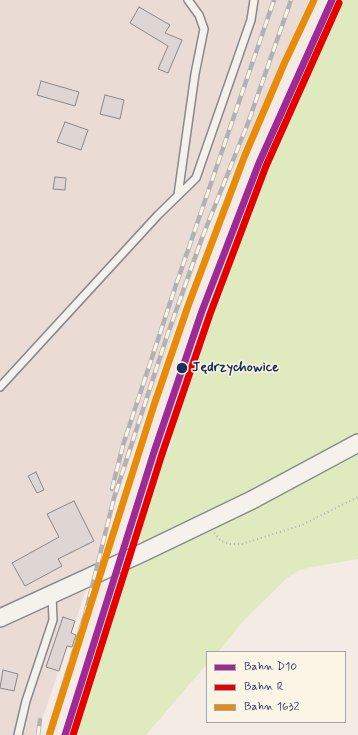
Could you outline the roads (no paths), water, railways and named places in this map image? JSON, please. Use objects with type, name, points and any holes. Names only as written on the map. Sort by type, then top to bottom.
[{"type":"street","points":[[0,618],[207,522],[252,500],[358,443]]},
{"type":"lane","points":[[178,195],[195,74],[204,29],[199,15],[188,0]]},
{"type":"lane","points":[[0,387],[158,215],[196,178],[251,20],[254,0]]},
{"type":"lane","points":[[18,735],[26,701],[53,620],[52,594]]},
{"type":"railway","points":[[112,489],[123,445],[176,285],[274,0]]},
{"type":"railway","points":[[48,735],[85,615],[114,498],[167,336],[202,238],[248,123],[291,0]]},
{"type":"railway","points":[[38,735],[40,720]]},
{"type":"rail line","name":"1632","points":[[50,733],[154,405],[188,306],[245,155],[284,64],[314,0]]},
{"type":"rail line","name":"D10","points":[[65,735],[154,452],[202,311],[259,163],[332,0]]},
{"type":"rail line","name":"R","points":[[73,735],[162,454],[210,314],[266,166],[339,3]]},
{"type":"place","name":"Jędrzychowice","points":[[182,368]]}]
